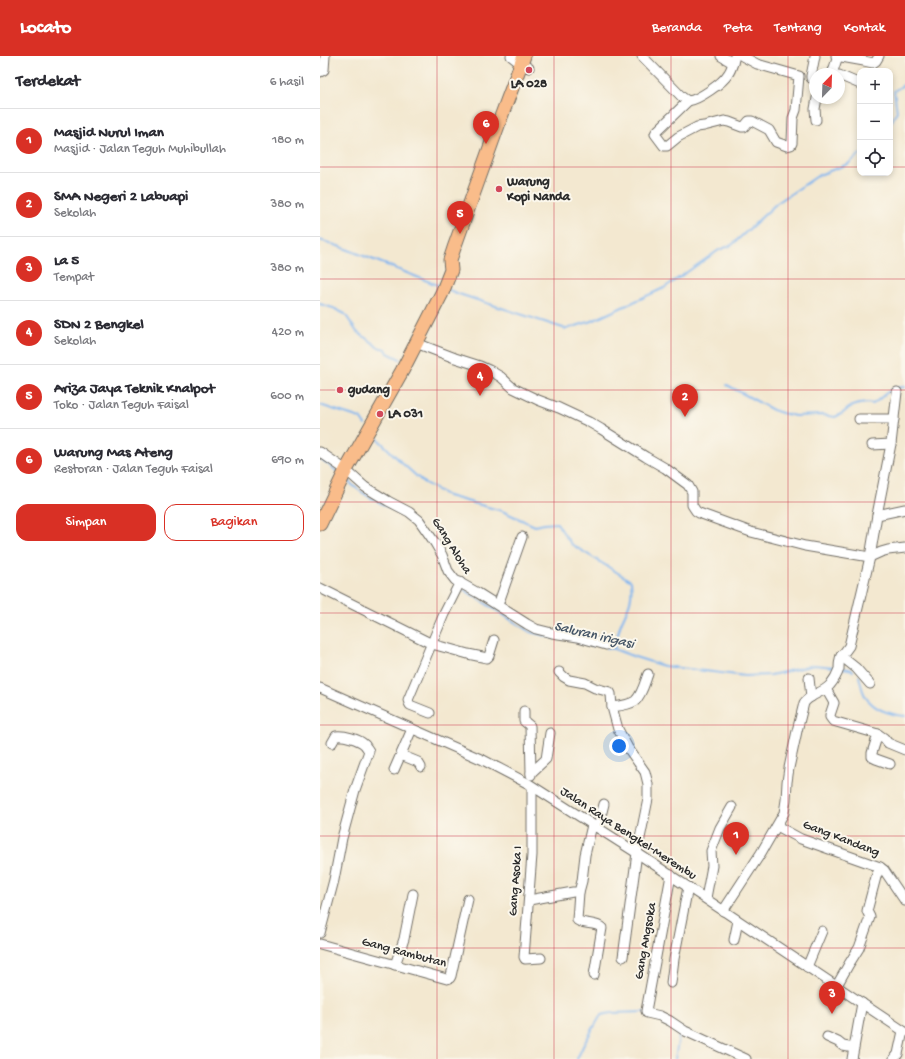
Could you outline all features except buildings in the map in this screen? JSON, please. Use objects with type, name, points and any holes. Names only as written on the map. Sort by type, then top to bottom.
[{"type":"highway","points":[[320,524],[344,475],[442,293],[449,274],[456,262],[493,161],[524,60]]},
{"type":"street","points":[[322,71],[325,56]]},
{"type":"street","points":[[642,56],[682,97],[688,101]]},
{"type":"street","points":[[721,56],[734,60],[729,73],[721,83],[696,99],[688,101],[656,132],[655,134],[664,146],[667,146],[678,137],[697,127],[724,121],[744,127],[749,121],[752,121],[769,130],[776,142],[790,146],[792,143],[799,73],[766,68],[742,56]]},
{"type":"street","points":[[813,68],[815,56]]},
{"type":"street","points":[[834,68],[837,56],[864,60],[873,63],[877,59]]},
{"type":"street","points":[[845,78],[857,83]]},
{"type":"street","points":[[816,104],[816,120]]},
{"type":"street","points":[[416,343],[489,370],[501,377],[513,388],[559,408],[601,429],[665,468],[688,485],[692,492],[692,505],[699,513],[751,532],[805,546],[870,557],[880,552],[905,548]]},
{"type":"street","points":[[723,911],[761,853],[777,826],[785,807],[789,768],[803,707],[806,701],[826,689],[836,678],[840,662],[849,646],[870,557],[891,444],[897,392]]},
{"type":"street","points":[[859,419],[894,419]]},
{"type":"street","points":[[872,445],[891,444]]},
{"type":"street","name":"Gang Aloha","points":[[320,452],[344,475],[409,512],[419,520],[442,555],[448,571],[459,585],[444,614],[408,702],[410,705],[430,713]]},
{"type":"street","points":[[877,515],[905,509]]},
{"type":"street","points":[[498,605],[522,537]]},
{"type":"street","points":[[459,585],[498,605],[527,624],[536,628],[606,645]]},
{"type":"street","points":[[320,588],[432,644],[488,658],[494,640]]},
{"type":"street","points":[[840,662],[856,668],[870,684]]},
{"type":"street","points":[[559,672],[569,680],[585,683],[609,691],[611,694],[612,707],[618,729],[628,748],[645,772],[648,784],[648,799],[637,853],[623,957]]},
{"type":"street","points":[[612,707],[626,704],[635,700],[640,694],[648,674]]},
{"type":"street","points":[[809,678],[811,697]]},
{"type":"street","name":"Jalan Raya Bengkel-Merembu","points":[[320,688],[483,760],[530,786],[706,898],[723,911],[904,1032]]},
{"type":"street","points":[[826,689],[834,703],[830,715],[833,721],[878,734],[884,738],[888,744],[905,750]]},
{"type":"street","name":"Gang Asoka I","points":[[524,711],[524,721],[530,726],[532,855],[524,958],[541,958]]},
{"type":"street","points":[[394,770],[412,729]]},
{"type":"street","points":[[531,774],[546,759],[550,733]]},
{"type":"street","points":[[878,734],[872,757],[890,764]]},
{"type":"street","points":[[320,933],[334,880],[342,838],[369,750],[364,744],[341,735],[336,736],[332,743]]},
{"type":"street","points":[[401,755],[418,762],[421,767]]},
{"type":"street","points":[[594,976],[602,928],[599,926],[582,923],[577,920],[579,892],[586,849],[604,804]]},
{"type":"street","points":[[706,898],[712,866],[711,851],[720,828],[732,807]]},
{"type":"street","name":"Gang Kandang","points":[[777,826],[801,839],[880,867],[884,870],[905,901]]},
{"type":"street","points":[[836,987],[859,948],[870,916],[867,911],[880,867]]},
{"type":"street","name":"Gang Angsoka","points":[[671,876],[665,958],[646,1011],[648,1014],[660,1016],[685,1031],[746,1059]]},
{"type":"street","points":[[530,884],[540,883]]},
{"type":"street","points":[[670,983],[665,958],[688,887]]},
{"type":"street","points":[[529,900],[579,892]]},
{"type":"street","points":[[395,965],[404,939],[412,894]]},
{"type":"street","name":"Gang Rambutan","points":[[320,944],[447,979],[451,976],[468,899]]},
{"type":"street","points":[[734,940],[738,921]]},
{"type":"street","points":[[807,967],[822,931]]},
{"type":"street","points":[[852,1059],[862,1003]]},
{"type":"street","points":[[894,1059],[898,1054],[904,1032]]},
{"type":"street","points":[[826,1037],[843,1046],[854,1048]]},
{"type":"waterway","points":[[893,119],[897,111],[894,91],[905,84]]},
{"type":"waterway","points":[[449,290],[566,329],[592,321],[664,288],[719,250],[732,245],[777,203],[819,175],[848,164],[857,156]]},
{"type":"waterway","points":[[320,240],[440,286]]},
{"type":"waterway","points":[[320,304],[345,314],[357,332],[377,347],[386,349],[388,353],[400,359]]},
{"type":"waterway","points":[[727,385],[773,410],[782,413],[795,416],[822,415],[835,417],[850,407],[859,404],[873,404],[891,390],[905,387]]},
{"type":"waterway","points":[[320,405],[360,418],[365,425]]},
{"type":"waterway","points":[[372,433],[423,482],[448,496],[502,511],[535,526],[557,523],[571,544],[631,581],[630,602],[621,624],[614,649]]},
{"type":"waterway","name":"Saluran irigasi","points":[[320,458],[339,473]]},
{"type":"waterway","name":"Saluran irigasi","points":[[347,480],[363,493],[406,517],[418,526]]},
{"type":"waterway","name":"Saluran irigasi","points":[[463,589],[530,632],[557,638]]},
{"type":"waterway","name":"Saluran irigasi","points":[[572,640],[592,646]]},
{"type":"waterway","name":"Saluran irigasi","points":[[607,648],[664,666],[745,676],[771,675],[814,665],[835,667]]},
{"type":"waterway","name":"Saluran irigasi","points":[[842,668],[853,671]]},
{"type":"waterway","name":"Saluran irigasi","points":[[859,676],[864,694],[873,705],[886,712],[905,716]]},
{"type":"waterway","points":[[577,1059],[601,1015],[611,1013],[644,1012]]},
{"type":"waterway","points":[[675,1059],[680,1030]]},
{"type":"place","name":"LA 028","points":[[529,70]]},
{"type":"place","name":"Warung Mas Ateng","points":[[486,144]]},
{"type":"place","name":"Warung Kopi Nanda","points":[[499,189]]},
{"type":"place","name":"Ariza Jaya Teknik Knalpot","points":[[460,234]]},
{"type":"place","name":"gudang","points":[[340,390]]},
{"type":"place","name":"SDN 2 Bengkel","points":[[480,396]]},
{"type":"place","name":"LA 031","points":[[380,414]]},
{"type":"place","name":"SMA Negeri 2 Labuapi","points":[[685,417]]},
{"type":"place","name":"Masjid Nurul Iman","points":[[736,855]]},
{"type":"place","name":"La 5","points":[[832,1014]]}]
